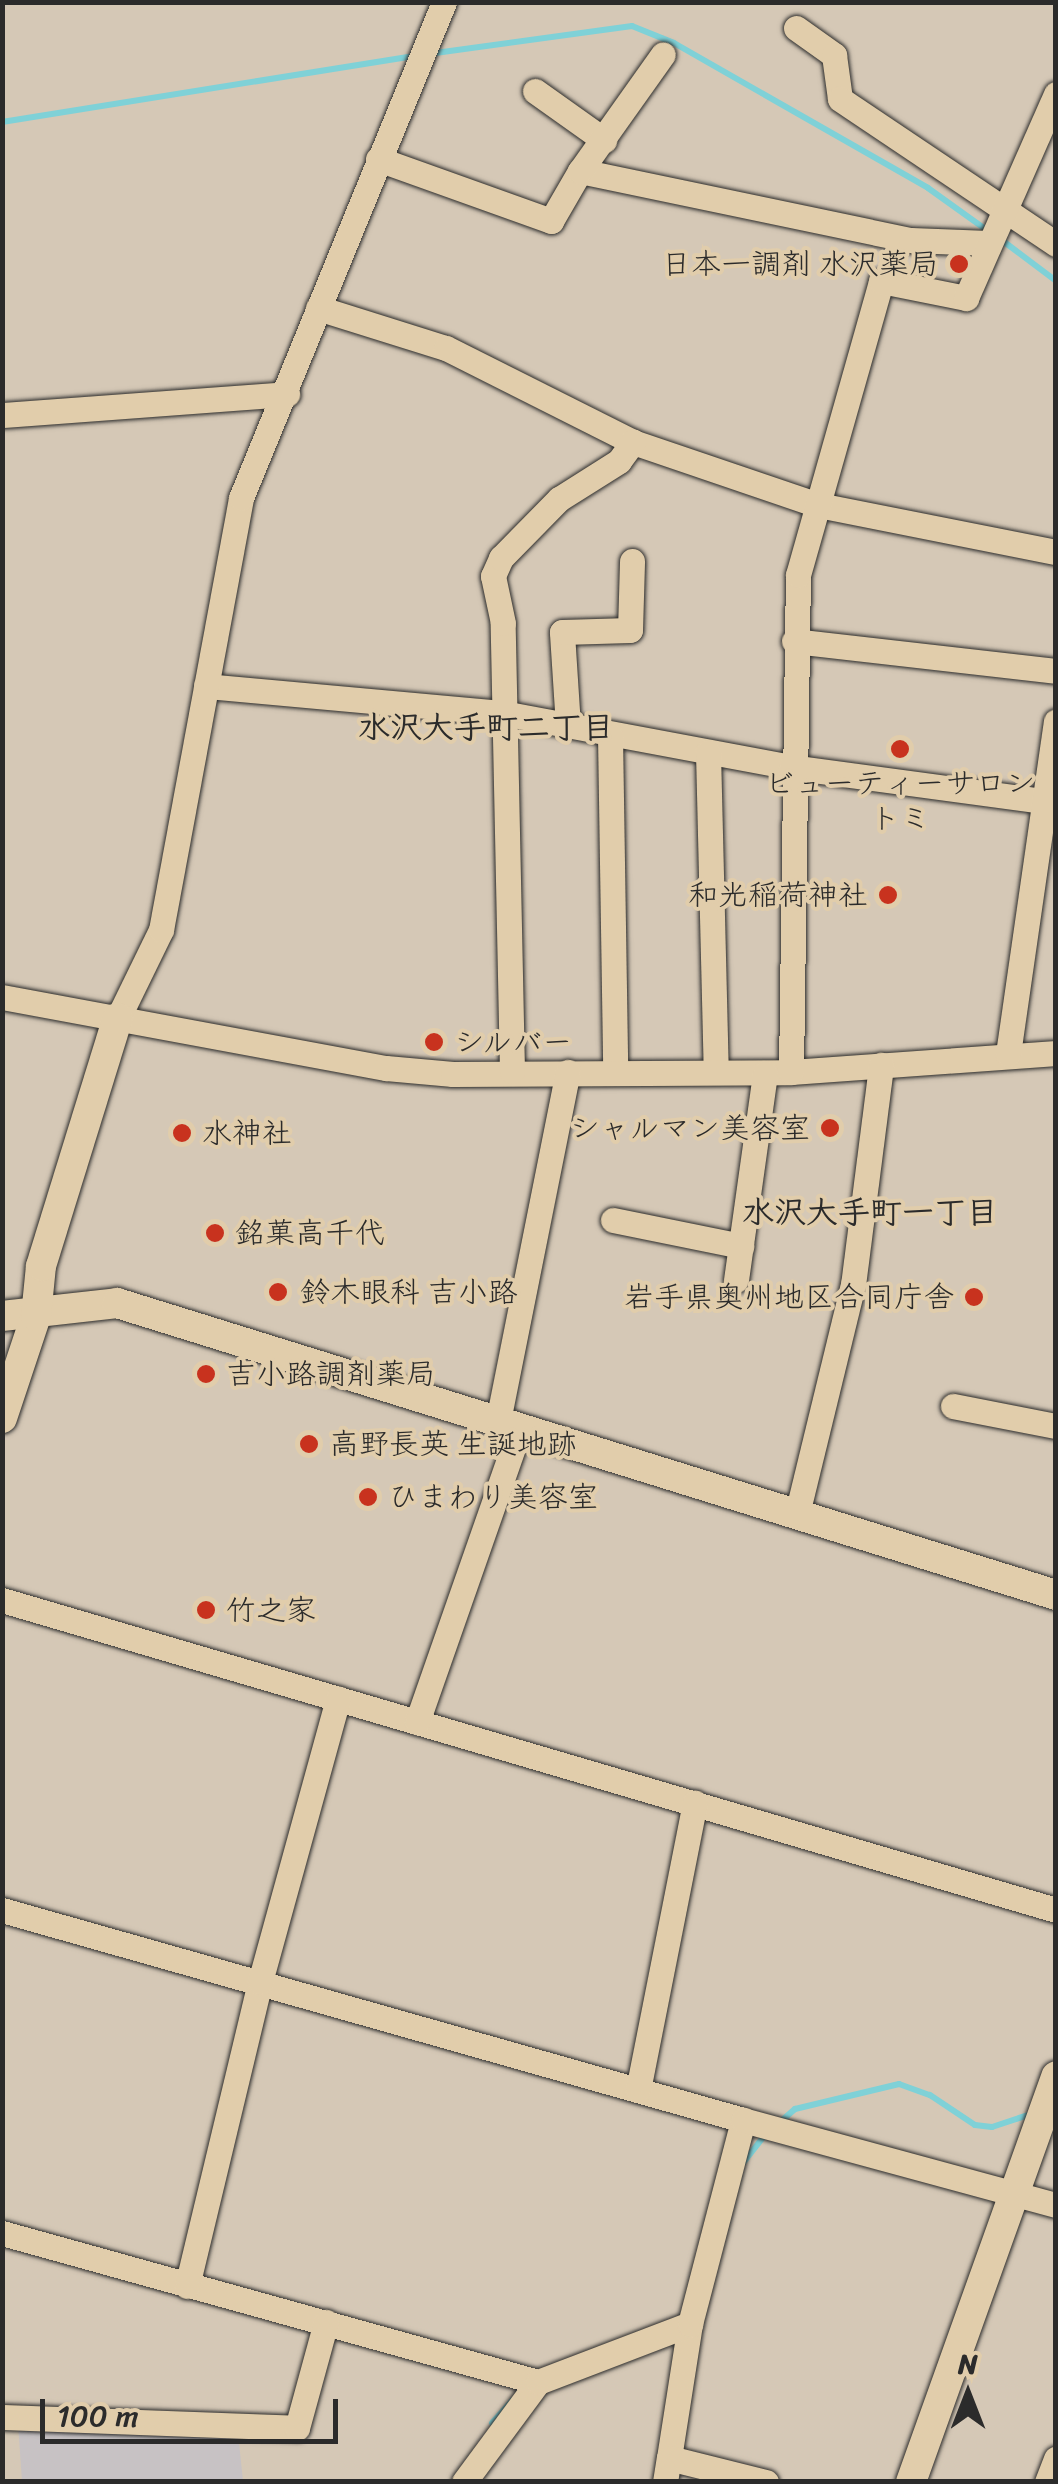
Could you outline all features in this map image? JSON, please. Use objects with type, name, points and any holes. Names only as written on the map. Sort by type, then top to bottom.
[{"type":"street","points":[[2,1418],[36,1316],[41,1266],[118,1018],[161,930],[229,540],[318,308],[444,2]]},
{"type":"street","points":[[796,28],[834,55],[840,99],[1056,244]]},
{"type":"street","points":[[378,159],[551,221],[580,171],[664,54]]},
{"type":"street","points":[[535,92],[604,140]]},
{"type":"street","points":[[736,1280],[778,1072],[798,574],[881,282],[966,298],[1056,94]]},
{"type":"street","points":[[580,171],[911,240],[988,244]]},
{"type":"street","points":[[318,308],[446,348],[633,442],[818,505],[1056,552]]},
{"type":"street","points":[[2,415],[287,394]]},
{"type":"street","points":[[512,1071],[503,623],[493,576],[501,558],[559,499],[619,460],[633,442]]},
{"type":"street","points":[[568,726],[562,632],[630,630],[632,562]]},
{"type":"street","points":[[794,641],[1056,671]]},
{"type":"street","points":[[206,686],[502,713],[791,766],[1050,802]]},
{"type":"street","points":[[1008,1054],[1050,802],[1056,721]]},
{"type":"street","points":[[610,734],[615,1071]]},
{"type":"street","points":[[708,752],[716,1069]]},
{"type":"street","points":[[2,997],[386,1068],[778,1072],[1056,1053]]},
{"type":"street","points":[[797,1514],[854,1285],[882,1066]]},
{"type":"street","points":[[416,1722],[509,1425],[568,1072]]},
{"type":"street","points":[[612,1220],[741,1246]]},
{"type":"street","points":[[2,1316],[36,1316],[117,1303],[1056,1595]]},
{"type":"street","points":[[952,1406],[1056,1426]]},
{"type":"street","points":[[2,1600],[1056,1910]]},
{"type":"street","points":[[187,2286],[260,1982],[338,1699]]},
{"type":"street","points":[[638,2090],[695,1803]]},
{"type":"street","points":[[2,1910],[1056,2205]]},
{"type":"street","points":[[910,2482],[1056,2076]]},
{"type":"street","points":[[743,2120],[690,2324],[667,2470],[766,2482]]},
{"type":"street","points":[[2,2234],[538,2382]]},
{"type":"street","points":[[2,2417],[298,2428],[326,2322]]},
{"type":"street","points":[[464,2482],[538,2382],[690,2324]]},
{"type":"street","points":[[1047,2482],[1056,2459]]},
{"type":"shaded area","points":[[18,2424],[238,2433],[243,2481],[22,2481]]},
{"type":"waterway","points":[[428,54],[632,26],[674,43],[928,188],[988,231]]},
{"type":"waterway","points":[[2,122],[416,56]]},
{"type":"waterway","points":[[999,238],[1056,281]]},
{"type":"waterway","points":[[780,2122],[795,2109],[899,2084],[930,2095],[975,2125],[992,2127],[1031,2114]]},
{"type":"waterway","points":[[743,2163],[766,2134]]},
{"type":"waterway","points":[[492,2423],[513,2400]]},
{"type":"place","name":"日本一調剤 水沢薬局","points":[[959,264]]},
{"type":"place","name":"ビューティーサロン トミ","points":[[900,749]]},
{"type":"place","name":"和光稲荷神社","points":[[888,895]]},
{"type":"place","name":"シルバー","points":[[434,1042]]},
{"type":"place","name":"シャルマン美容室","points":[[830,1128]]},
{"type":"place","name":"水神社","points":[[182,1133]]},
{"type":"place","name":"銘菓高千代","points":[[215,1233]]},
{"type":"place","name":"鈴木眼科 吉小路","points":[[278,1292]]},
{"type":"place","name":"岩手県奥州地区合同庁舎","points":[[974,1297]]},
{"type":"place","name":"吉小路調剤薬局","points":[[206,1374]]},
{"type":"place","name":"高野長英 生誕地跡","points":[[309,1444]]},
{"type":"place","name":"ひまわり美容室","points":[[368,1497]]},
{"type":"place","name":"竹之家","points":[[206,1610]]},
{"type":"district","name":"水沢大手町二丁目","points":[[486,728]]},
{"type":"district","name":"水沢大手町一丁目","points":[[870,1213]]}]
